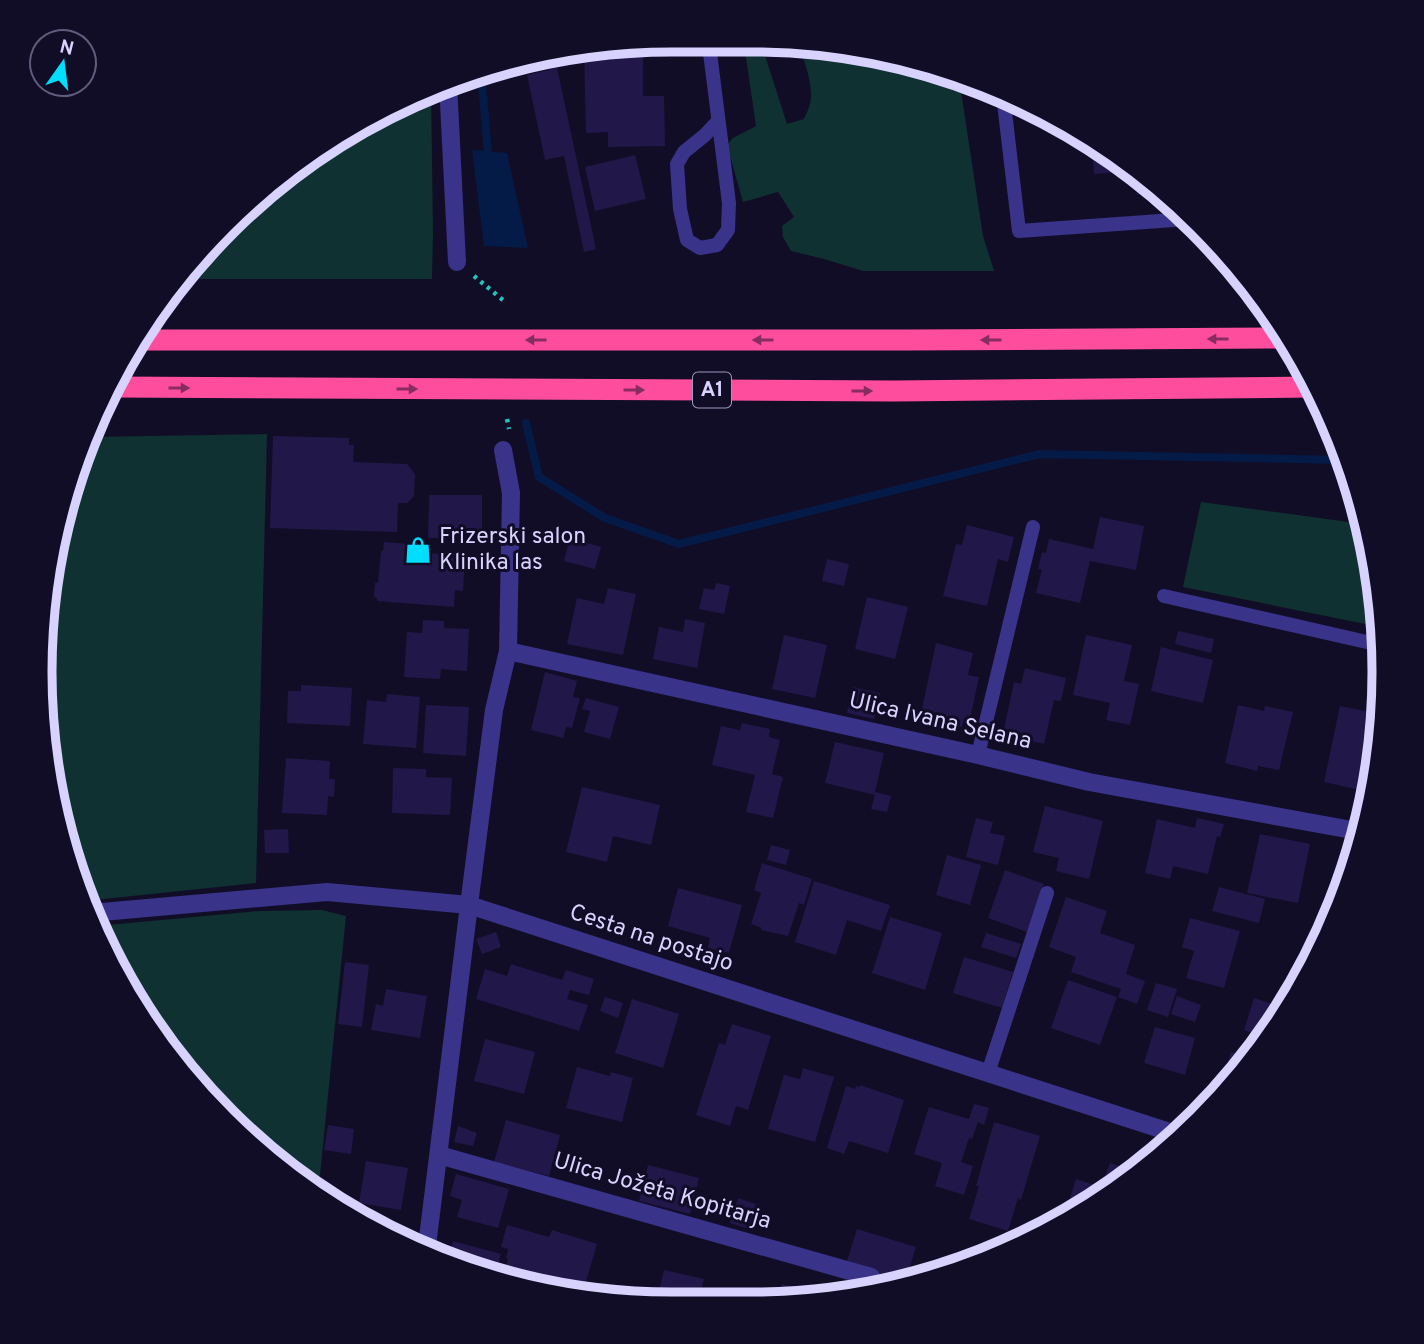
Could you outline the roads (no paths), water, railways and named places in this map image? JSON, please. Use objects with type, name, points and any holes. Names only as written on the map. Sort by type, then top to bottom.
[{"type":"highway","name":"A1","points":[[149,340],[1274,338]]},
{"type":"highway","name":"A1","points":[[122,387],[894,391],[1302,387]]},
{"type":"street","points":[[449,95],[457,262]]},
{"type":"street","points":[[428,1241],[494,710],[508,650],[511,493],[503,450]]},
{"type":"street","name":"Ulica Ivana Selana","points":[[508,650],[1089,782],[1351,830]]},
{"type":"street","name":"Cesta na postajo","points":[[102,913],[327,892],[469,905],[1168,1131]]},
{"type":"street","name":"Ulica Jožeta Kopitarja","points":[[439,1155],[871,1277]]},
{"type":"lane","points":[[710,52],[729,203],[728,230],[717,245],[700,248],[687,240],[680,209],[677,164],[684,152],[718,121]]},
{"type":"lane","points":[[1004,107],[1019,231],[1175,220]]},
{"type":"lane","points":[[978,755],[1033,527]]},
{"type":"lane","points":[[1164,596],[1371,643]]},
{"type":"lane","points":[[988,1073],[1047,893]]},
{"type":"water","points":[[472,150],[507,153],[528,248],[484,246]]},
{"type":"waterway","points":[[482,83],[488,152]]},
{"type":"waterway","points":[[526,423],[539,477],[605,518],[679,544],[1040,454],[1334,460]]},
{"type":"place","name":"Frizerski salon Klinika las","points":[[418,550]]}]
